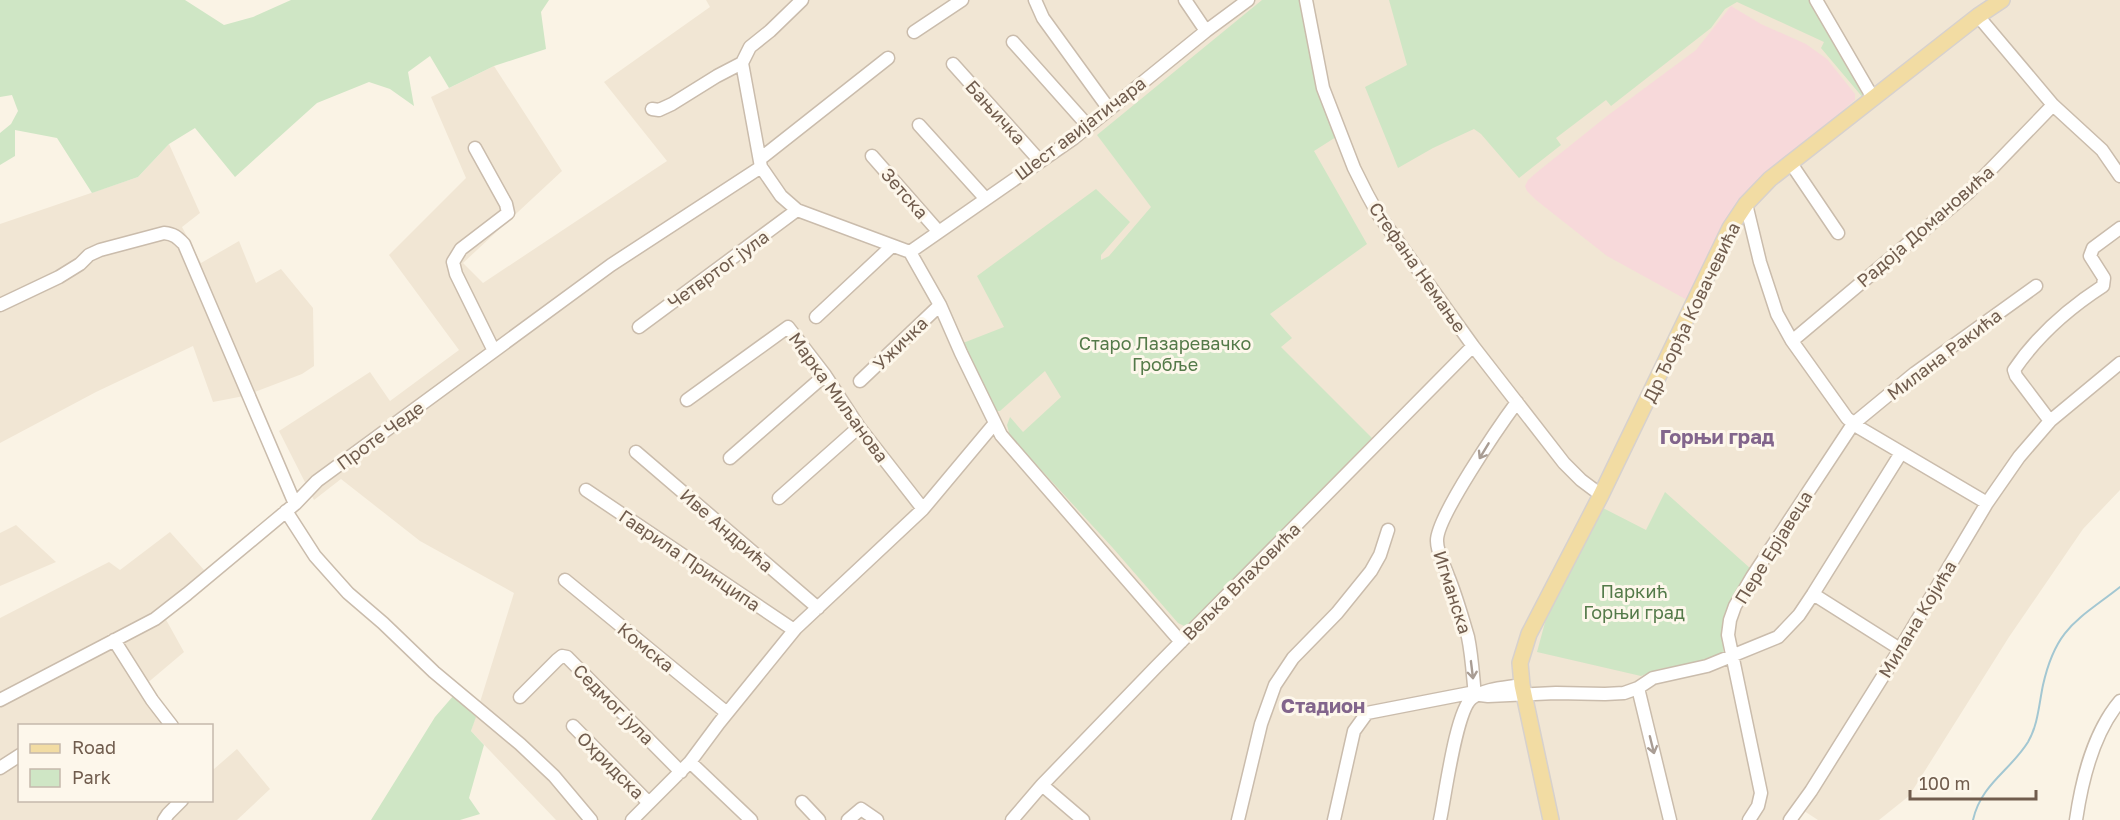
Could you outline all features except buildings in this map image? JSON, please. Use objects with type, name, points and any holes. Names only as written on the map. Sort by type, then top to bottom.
[{"type":"main road","name":"Др Ђорђа Ковачевића","points":[[1551,820],[1523,691],[1520,663],[1525,643],[1601,495],[1730,228],[1746,204],[1770,178],[1978,16],[2002,0]]},
{"type":"street","points":[[652,109],[659,110],[672,104],[742,63],[750,47],[802,0]]},
{"type":"street","points":[[914,33],[962,0]]},
{"type":"street","points":[[1035,0],[1043,18],[1109,109]]},
{"type":"street","points":[[1185,0],[1206,31]]},
{"type":"street","name":"Шест авијатичара","points":[[910,252],[1089,126],[1248,0]]},
{"type":"street","name":"Стефана Немање","points":[[1306,0],[1323,88],[1356,173],[1378,214],[1473,346],[1564,463],[1601,495]]},
{"type":"street","points":[[1816,0],[1873,98]]},
{"type":"street","points":[[1978,16],[2053,105],[2103,150],[2120,176]]},
{"type":"street","points":[[1013,42],[1089,126]]},
{"type":"street","name":"Проте Чеде","points":[[0,700],[155,619],[290,507],[317,481],[611,266],[760,163],[888,58]]},
{"type":"street","points":[[742,63],[760,163],[781,196],[797,210],[910,252],[940,305],[1001,435],[1181,642]]},
{"type":"street","name":"Бањичка","points":[[953,64],[1039,160]]},
{"type":"street","name":"Радоја Домановића","points":[[1792,341],[1968,194],[2053,105]]},
{"type":"street","points":[[919,125],[985,198]]},
{"type":"street","points":[[475,148],[506,204],[508,213],[461,249],[453,262],[456,274],[494,351]]},
{"type":"street","name":"Зетска","points":[[872,156],[938,231]]},
{"type":"street","points":[[1790,162],[1838,233]]},
{"type":"street","points":[[1746,204],[1760,262],[1777,314],[1792,341],[1853,423],[1988,503]]},
{"type":"street","name":"Четвртог јула","points":[[639,327],[797,210]]},
{"type":"street","points":[[2050,421],[2016,376],[2014,370],[2050,328],[2079,302],[2103,285],[2104,278],[2090,256],[2091,252],[2093,248],[2120,228]]},
{"type":"street","points":[[0,305],[58,277],[100,250],[164,233],[177,237],[184,244],[290,507],[315,556],[348,593],[434,672],[554,776],[591,820]]},
{"type":"street","points":[[816,317],[892,246]]},
{"type":"street","name":"Милана Ракића","points":[[1853,423],[1915,373],[2036,286]]},
{"type":"street","name":"Ужичка","points":[[860,381],[940,305]]},
{"type":"street","name":"Марка Миљанова","points":[[687,400],[788,327],[825,375],[860,427],[923,508]]},
{"type":"street","name":"Вељка Влаховића","points":[[1012,820],[1042,785],[1181,642],[1473,346]]},
{"type":"street","name":"Милана Којића","points":[[1790,820],[1811,791],[1988,503],[2019,457],[2050,421],[2120,363]]},
{"type":"street","points":[[730,458],[825,375]]},
{"type":"street","name":"Игманска","points":[[1477,694],[1468,639],[1440,554],[1437,542],[1438,532],[1450,507],[1517,402]]},
{"type":"street","points":[[632,820],[690,762],[794,630],[923,508],[995,423]]},
{"type":"street","name":"Пере Ерјавеца","points":[[1749,820],[1758,806],[1761,794],[1728,635],[1730,620],[1735,606],[1752,577],[1853,423]]},
{"type":"street","points":[[779,498],[860,427]]},
{"type":"street","name":"Иве Андрића","points":[[636,452],[818,608]]},
{"type":"street","points":[[1334,820],[1354,731],[1367,713],[1477,694],[1523,691],[1614,694],[1638,688],[1653,678],[1707,666],[1778,637],[1799,615],[1902,453]]},
{"type":"street","name":"Гаврила Принципа","points":[[586,490],[794,630]]},
{"type":"street","points":[[1238,820],[1261,724],[1275,685],[1293,658],[1337,614],[1371,571],[1380,555],[1388,530]]},
{"type":"street","name":"Комска","points":[[566,580],[727,713]]},
{"type":"street","points":[[1813,594],[1900,649]]},
{"type":"street","points":[[114,640],[152,700],[170,724]]},
{"type":"street","name":"Седмог јула","points":[[520,697],[562,656],[567,657],[681,772]]},
{"type":"street","points":[[1638,688],[1670,820]]},
{"type":"street","points":[[1440,820],[1459,722],[1466,704],[1477,694]]},
{"type":"street","points":[[2076,820],[2082,787],[2096,741],[2120,701]]},
{"type":"street","name":"Охридска","points":[[573,726],[649,803]]},
{"type":"street","points":[[0,768],[18,756]]},
{"type":"street","points":[[690,762],[751,820]]},
{"type":"street","points":[[1042,785],[1083,820]]},
{"type":"street","points":[[164,820],[165,816],[181,802]]},
{"type":"street","points":[[802,802],[819,820]]},
{"type":"street","points":[[848,820],[861,809],[877,820]]},
{"type":"shaded area","points":[[706,0],[2120,0],[2120,490],[2083,529],[2009,637],[1909,796],[1879,820],[1818,820],[1801,809],[1789,820],[556,820],[471,731],[514,593],[420,541],[341,479],[314,500],[279,431],[370,372],[390,401],[459,350],[389,255],[466,178],[431,97],[494,66],[562,171],[463,263],[483,283],[667,161],[604,82],[710,7]]},
{"type":"shaded area","points":[[1731,6],[1761,24],[1806,44],[1827,59],[1855,94],[1855,100],[1779,165],[1689,301],[1607,256],[1536,200],[1525,186],[1536,173],[1607,116],[1696,50]]},
{"type":"shaded area","points":[[169,144],[200,213],[182,227],[201,263],[239,241],[256,283],[281,269],[313,308],[314,366],[302,374],[244,396],[213,402],[193,346],[96,392],[0,443],[0,224],[138,177]]},
{"type":"shaded area","points":[[16,525],[56,562],[0,586],[0,533]]},
{"type":"shaded area","points":[[170,532],[213,580],[164,616],[184,652],[145,685],[174,724],[18,724],[18,802],[213,802],[213,768],[237,749],[270,789],[237,820],[0,820],[0,618],[109,562],[120,570]]},
{"type":"green space","points":[[0,0],[185,0],[224,25],[253,17],[291,0],[549,0],[541,12],[546,49],[494,66],[449,88],[430,56],[408,72],[414,106],[390,89],[369,82],[317,103],[235,177],[195,128],[169,144],[138,177],[92,193],[57,138],[15,130],[15,156],[0,165],[0,133],[11,124],[18,111],[12,95],[0,97]]},
{"type":"green space","name":"Старо Лазаревачко Гробље","points":[[1262,0],[1303,0],[1336,137],[1314,151],[1367,244],[1270,314],[1292,338],[1281,347],[1372,438],[1193,622],[1184,626],[1178,623],[1010,436],[1007,425],[1010,417],[1023,432],[1061,397],[1045,371],[1000,411],[997,411],[973,368],[963,343],[1004,327],[977,276],[1096,189],[1130,222],[1101,255],[1101,260],[1109,256],[1151,207],[1097,135]]},
{"type":"green space","points":[[1389,0],[1812,0],[1868,96],[1864,99],[1821,48],[1824,42],[1737,2],[1725,9],[1711,28],[1611,106],[1606,100],[1556,138],[1561,145],[1519,178],[1474,129],[1433,148],[1398,168],[1365,87],[1407,65]]},
{"type":"green space","name":"Паркић Горњи град","points":[[1665,492],[1751,569],[1726,620],[1724,655],[1659,669],[1641,676],[1537,652],[1547,615],[1603,508],[1646,530]]},
{"type":"green space","points":[[454,695],[476,717],[471,731],[484,745],[469,798],[480,814],[460,820],[371,820],[435,717]]},
{"type":"waterway","points":[[1973,820],[1982,797],[1989,787],[2028,742],[2036,722],[2048,665],[2062,637],[2081,617],[2120,587]]},
{"type":"district","name":"Горњи град","points":[[1717,436]]},
{"type":"district","name":"Стадион","points":[[1323,705]]}]
